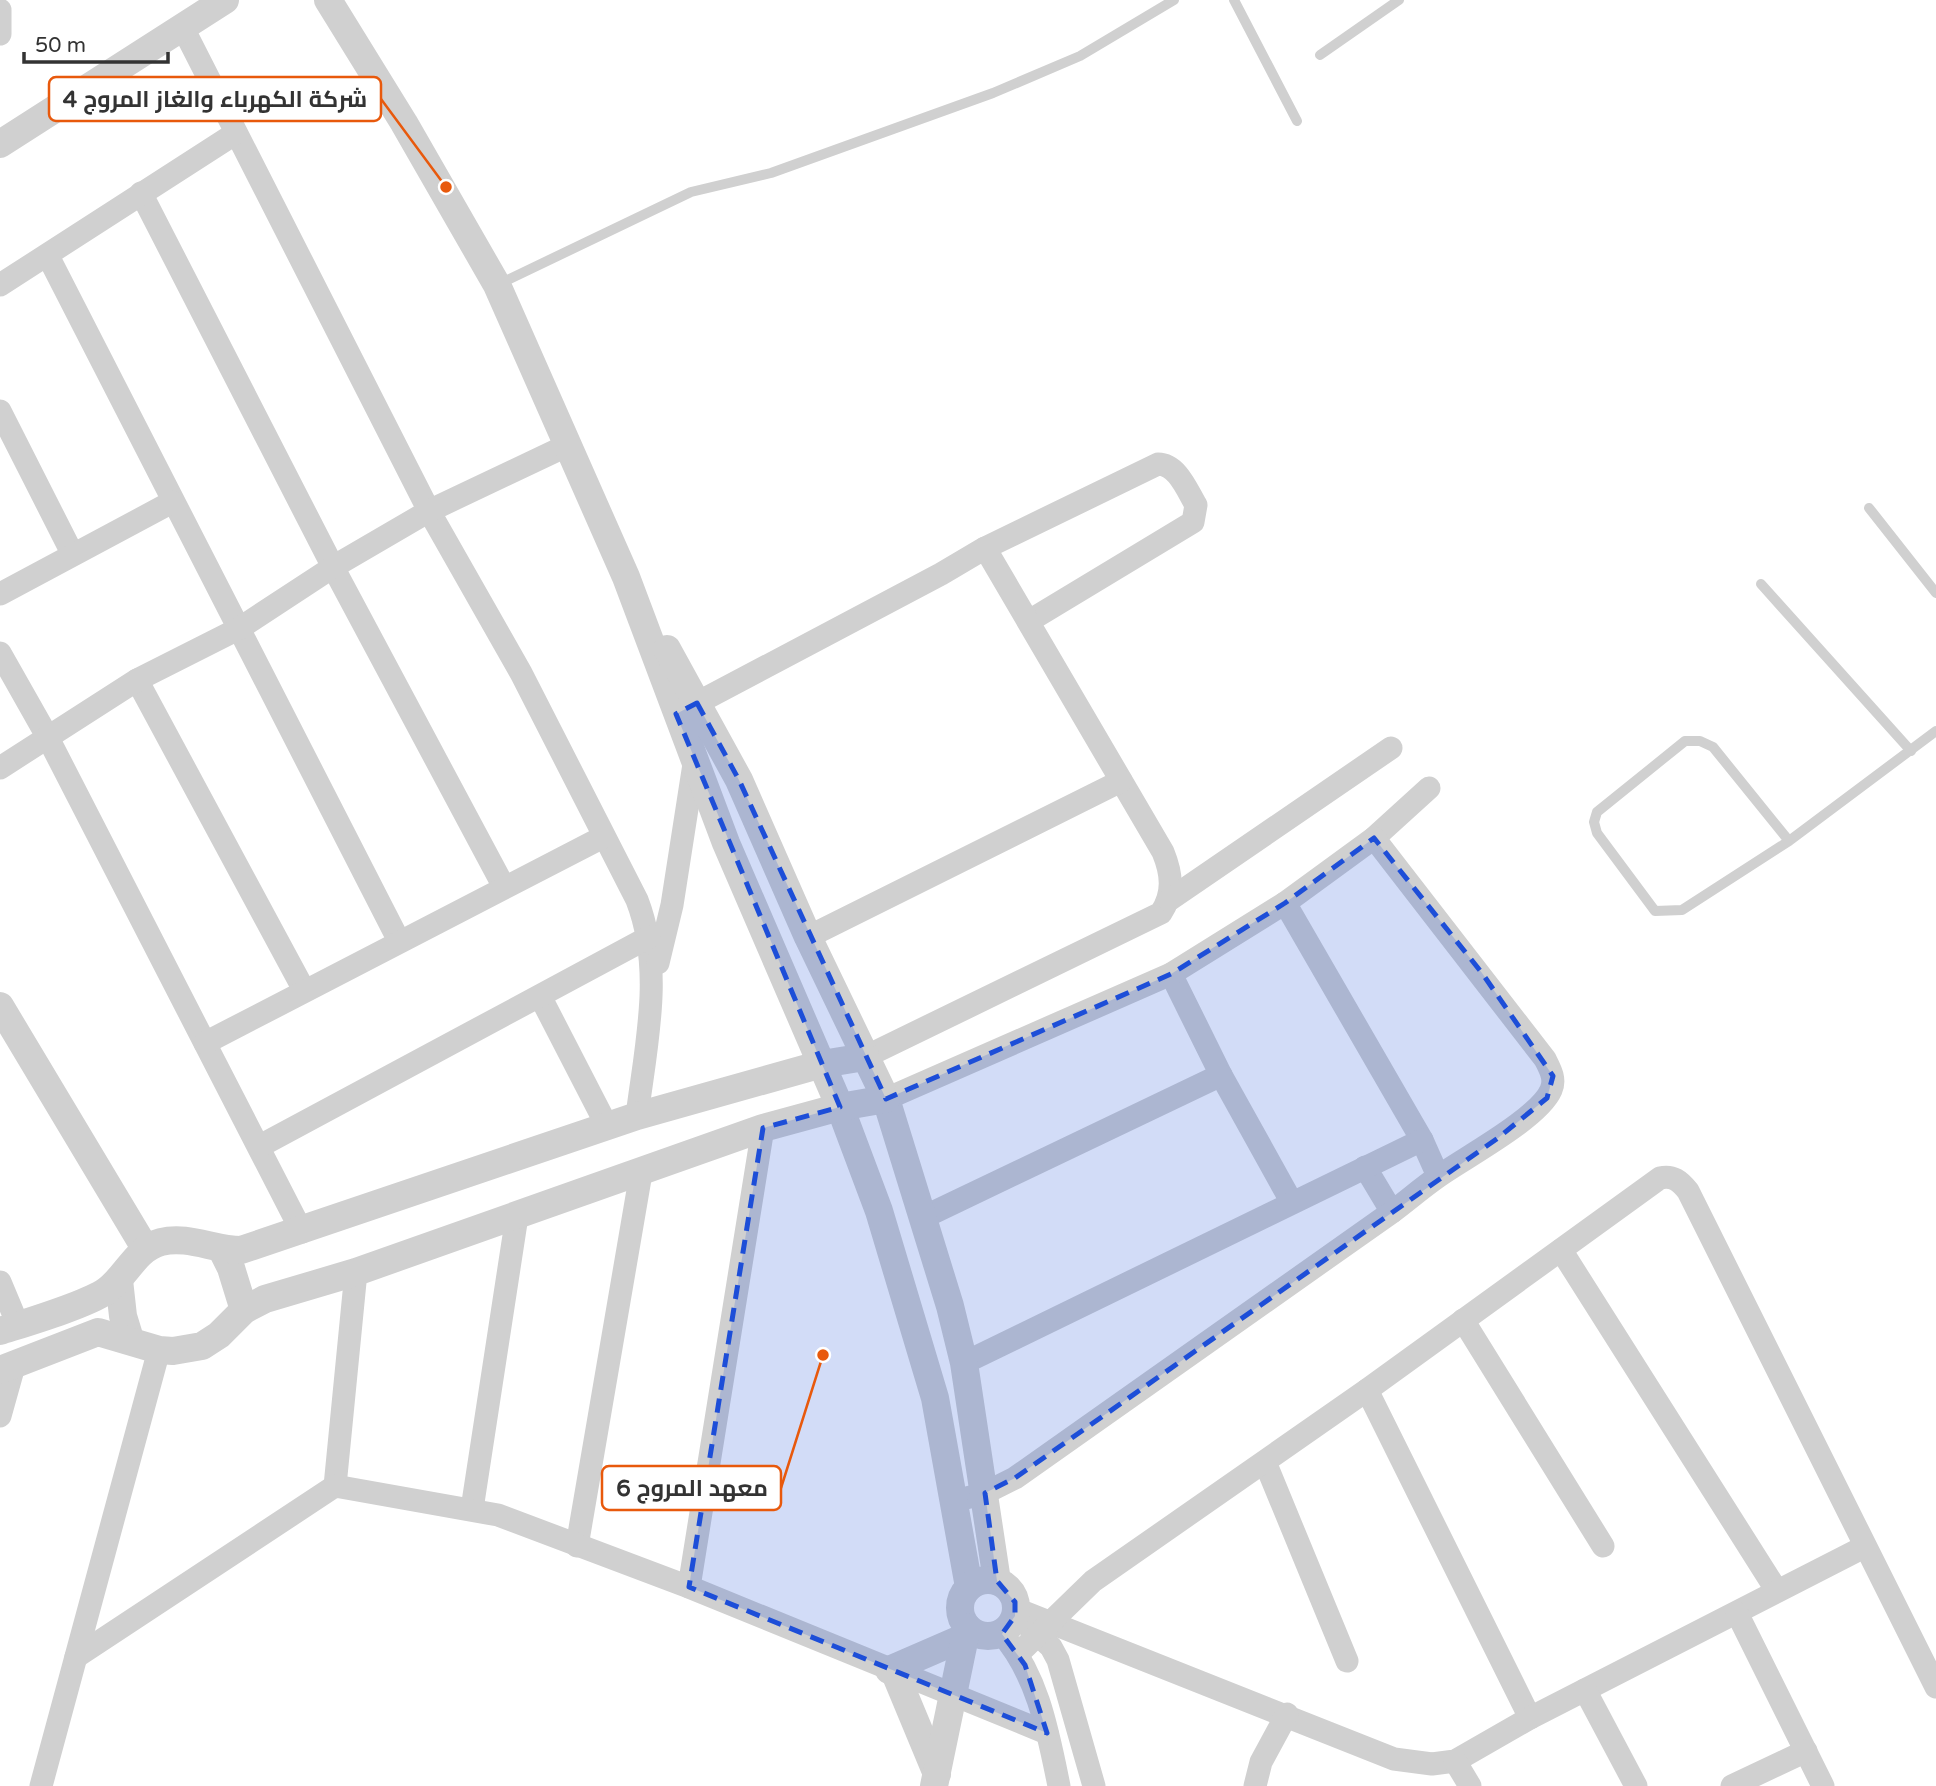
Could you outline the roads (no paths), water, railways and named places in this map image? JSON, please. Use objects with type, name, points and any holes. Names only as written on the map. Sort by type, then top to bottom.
[{"type":"street","points":[[328,0],[404,123],[497,285],[686,708],[739,780],[808,937],[886,1099],[924,1217],[964,1363],[997,1581]]},
{"type":"street","points":[[0,144],[183,27],[211,4]]},
{"type":"street","points":[[0,10],[0,34]]},
{"type":"street","points":[[183,27],[429,511],[521,673],[637,900],[649,937],[653,980]]},
{"type":"street","points":[[0,285],[236,133]]},
{"type":"street","points":[[141,193],[333,567],[505,887]]},
{"type":"street","points":[[48,256],[399,941]]},
{"type":"street","points":[[0,411],[72,553]]},
{"type":"street","points":[[0,768],[137,680],[240,628],[333,567],[429,511],[568,445]]},
{"type":"street","points":[[686,708],[941,574],[985,548],[1158,464],[1167,464],[1173,469],[1196,505],[1193,522],[1029,621]]},
{"type":"street","points":[[0,594],[72,553],[172,502]]},
{"type":"street","points":[[985,548],[1163,852],[1169,868],[1169,900]]},
{"type":"street","points":[[0,653],[47,736],[302,1232]]},
{"type":"street","points":[[137,680],[304,990]]},
{"type":"street","points":[[686,708],[694,764],[840,1107],[879,1210],[907,1300],[935,1398],[955,1501],[969,1587],[960,1606],[996,1630],[1031,1678],[1059,1786]]},
{"type":"street","points":[[0,1282],[9,1328],[104,1292],[119,1280],[145,1248],[180,1240],[222,1250],[241,1250],[302,1232],[637,1116],[822,1064],[865,1057],[1161,913],[1169,900],[1391,748]]},
{"type":"street","points":[[637,1116],[653,980],[672,905],[694,764]]},
{"type":"street","points":[[808,937],[1121,781]]},
{"type":"street","points":[[0,1416],[7,1368],[85,1334],[107,1332],[159,1350],[173,1351],[202,1346],[219,1335],[244,1310],[289,1290],[356,1272],[763,1128],[840,1107],[886,1099],[1171,974],[1285,903],[1374,838],[1429,788]]},
{"type":"street","points":[[205,1043],[603,837]]},
{"type":"street","points":[[955,1501],[985,1493],[1016,1478],[1392,1212],[1438,1176],[1498,1139],[1547,1098],[1553,1087],[1553,1076],[1545,1059],[1482,973],[1374,838]]},
{"type":"street","points":[[1285,903],[1422,1140],[1438,1176]]},
{"type":"street","points":[[260,1146],[541,998],[649,937]]},
{"type":"street","points":[[1171,974],[1221,1075],[1291,1201]]},
{"type":"street","points":[[541,998],[607,1126]]},
{"type":"street","points":[[0,1006],[145,1248]]},
{"type":"street","points":[[924,1217],[1221,1075]]},
{"type":"street","points":[[689,1587],[763,1128]]},
{"type":"street","points":[[964,1363],[1291,1201],[1422,1140]]},
{"type":"street","points":[[1365,1167],[1392,1212]]},
{"type":"street","points":[[577,1546],[641,1173]]},
{"type":"street","points":[[1045,1629],[1087,1586],[1367,1390],[1660,1178],[1674,1178],[1683,1184],[1936,1687]]},
{"type":"street","points":[[472,1509],[517,1216]]},
{"type":"street","points":[[222,1250],[231,1268],[244,1310]]},
{"type":"street","points":[[1561,1250],[1777,1591]]},
{"type":"street","points":[[335,1486],[356,1272]]},
{"type":"street","points":[[119,1280],[123,1316],[131,1339]]},
{"type":"street","points":[[1463,1320],[1603,1546]]},
{"type":"street","points":[[41,1786],[159,1350]]},
{"type":"street","points":[[1367,1390],[1530,1718]]},
{"type":"street","points":[[1265,1462],[1347,1661]]},
{"type":"street","points":[[76,1657],[335,1486],[498,1515],[689,1587],[892,1671],[955,1692],[1046,1733]]},
{"type":"street","points":[[892,1671],[996,1630],[1045,1629],[1287,1714],[1394,1759],[1432,1764],[1455,1761],[1530,1718],[1864,1547]]},
{"type":"street","points":[[936,1780],[955,1692],[996,1630],[1013,1595],[997,1581],[982,1580],[969,1587]]},
{"type":"street","points":[[1737,1613],[1823,1786]]},
{"type":"street","points":[[1045,1629],[1064,1675],[1094,1786]]},
{"type":"street","points":[[892,1671],[936,1780]]},
{"type":"street","points":[[1585,1690],[1636,1786]]},
{"type":"street","points":[[1255,1786],[1261,1762],[1287,1714]]},
{"type":"street","points":[[1732,1786],[1806,1751]]},
{"type":"street","points":[[1455,1761],[1470,1786]]},
{"type":"lane","points":[[497,285],[691,192],[771,173],[993,93],[1080,56],[1174,0]]},
{"type":"lane","points":[[1234,0],[1297,121]]},
{"type":"lane","points":[[1320,55],[1399,0]]},
{"type":"lane","points":[[1869,508],[1936,593]]},
{"type":"lane","points":[[1761,584],[1911,751]]},
{"type":"lane","points":[[1789,841],[1713,747],[1700,741],[1685,741],[1597,812],[1594,822],[1597,833],[1656,911],[1666,913],[1682,910],[1789,841],[1936,731]]},
{"type":"place","name":"شركة الكهرباء والغاز المروج 4","points":[[446,187]]},
{"type":"place","name":"معهد المروج 6","points":[[823,1355]]}]
